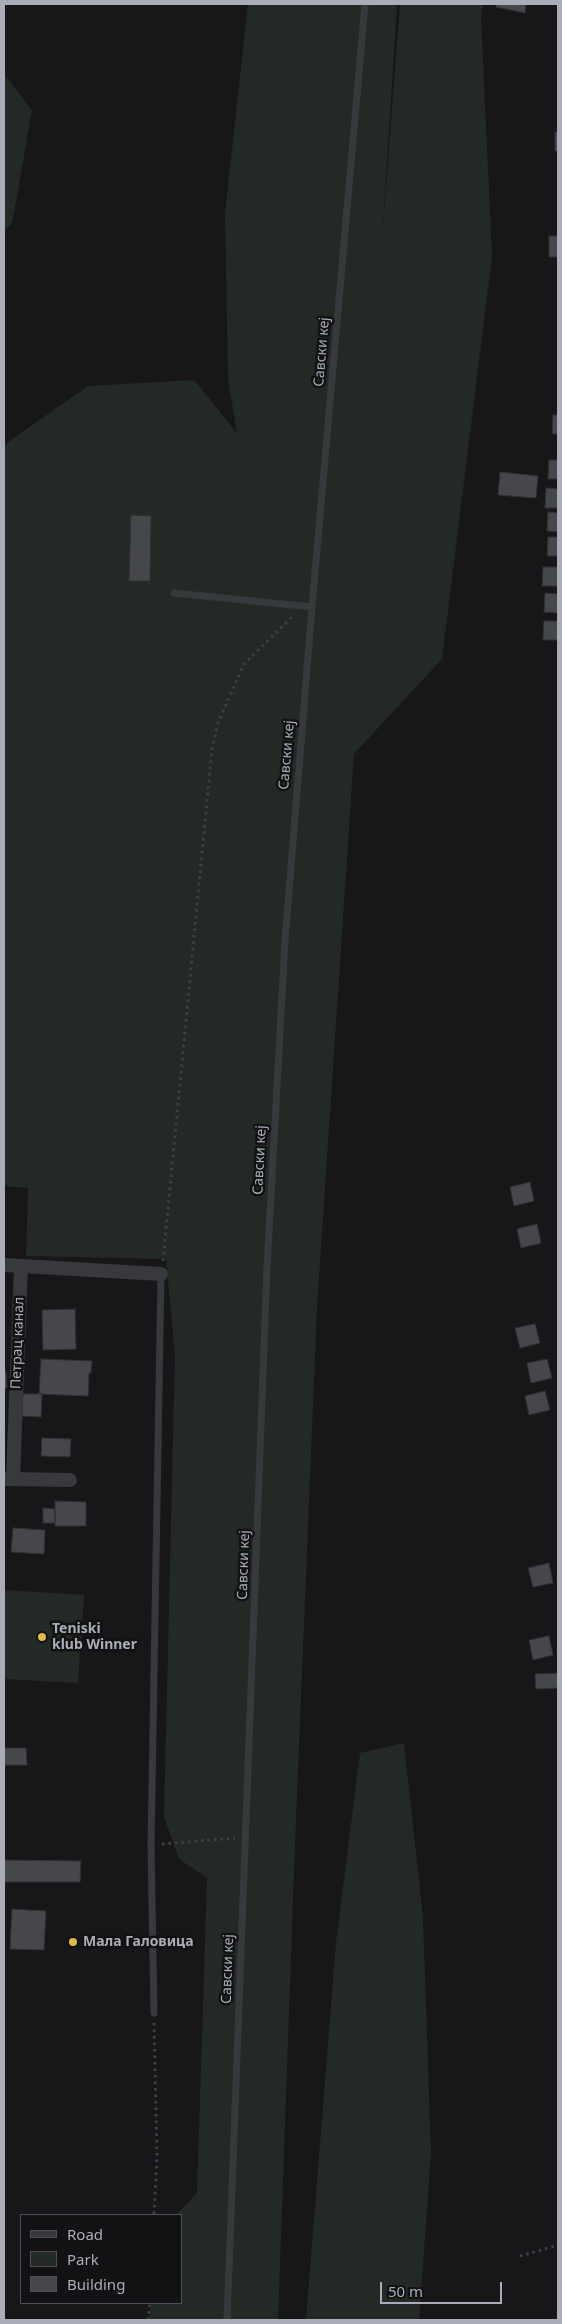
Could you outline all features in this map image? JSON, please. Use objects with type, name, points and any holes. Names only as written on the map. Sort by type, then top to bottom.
[{"type":"street","points":[[4,1265],[161,1274]]},
{"type":"street","name":"Петрац канал","points":[[21,1266],[8,1479],[70,1480]]},
{"type":"lane","name":"Савски кеј","points":[[227,2320],[267,1258],[285,941],[312,607],[365,4]]},
{"type":"lane","points":[[174,593],[312,607]]},
{"type":"lane","points":[[154,2013],[151,1845],[161,1274]]},
{"type":"path","points":[[161,1274],[212,749],[218,723],[244,664],[303,605]]},
{"type":"path","points":[[151,1845],[246,1838]]},
{"type":"path","points":[[154,2013],[157,2156],[154,2214]]},
{"type":"path","points":[[520,2256],[558,2245]]},
{"type":"path","points":[[148,2320],[150,2304]]},
{"type":"green space","points":[[248,4],[397,4],[382,241],[400,4],[483,4],[481,17],[492,256],[442,659],[354,754],[317,1307],[278,2320],[149,2320],[151,2304],[182,2304],[182,2214],[177,2214],[197,2193],[207,1878],[179,1859],[164,1817],[175,1355],[166,1259],[26,1256],[28,1188],[4,1186],[4,445],[88,386],[194,380],[237,433],[228,378],[225,214]]},
{"type":"green space","points":[[4,74],[32,110],[12,224],[4,231]]},
{"type":"green space","name":"Teniski klub Winner","points":[[4,1590],[84,1595],[78,1683],[4,1679]]},
{"type":"green space","points":[[404,1743],[423,1918],[431,2153],[419,2320],[306,2320],[336,1943],[360,1753]]},
{"type":"building","points":[[496,4],[526,4],[525,13],[496,7]]},
{"type":"building","points":[[555,132],[558,132],[558,151],[555,151]]},
{"type":"building","points":[[549,236],[558,236],[558,257],[549,257]]},
{"type":"building","points":[[553,415],[558,415],[558,434],[552,434]]},
{"type":"building","points":[[549,460],[558,460],[558,479],[548,479]]},
{"type":"building","points":[[500,472],[538,476],[536,498],[498,495]]},
{"type":"building","points":[[546,488],[558,489],[558,508],[545,508]]},
{"type":"building","points":[[548,512],[558,513],[558,532],[547,531]]},
{"type":"building","points":[[131,515],[151,516],[150,581],[129,581]]},
{"type":"building","points":[[548,537],[558,537],[558,556],[547,556]]},
{"type":"building","points":[[543,567],[558,567],[558,586],[542,586]]},
{"type":"building","points":[[545,593],[558,594],[558,613],[544,612]]},
{"type":"building","points":[[544,621],[558,621],[558,640],[543,640]]},
{"type":"building","points":[[530,1182],[534,1201],[514,1206],[510,1187]]},
{"type":"building","points":[[537,1224],[541,1243],[521,1248],[517,1229]]},
{"type":"building","points":[[75,1309],[76,1349],[43,1350],[42,1310]]},
{"type":"building","points":[[535,1324],[540,1343],[520,1348],[515,1328]]},
{"type":"building","points":[[41,1359],[92,1361],[91,1373],[89,1373],[88,1396],[39,1394]]},
{"type":"building","points":[[547,1359],[552,1378],[531,1383],[527,1363]]},
{"type":"building","points":[[4,1371],[6,1371],[7,1388],[4,1388]]},
{"type":"building","points":[[545,1391],[550,1410],[529,1415],[525,1396]]},
{"type":"building","points":[[23,1394],[42,1394],[41,1417],[22,1416]]},
{"type":"building","points":[[42,1438],[71,1439],[70,1457],[41,1456]]},
{"type":"building","points":[[55,1501],[86,1502],[86,1526],[55,1526]]},
{"type":"building","points":[[43,1508],[55,1509],[55,1523],[43,1523]]},
{"type":"building","points":[[13,1528],[45,1530],[44,1554],[11,1552]]},
{"type":"building","points":[[549,1563],[553,1583],[533,1587],[528,1568]]},
{"type":"building","points":[[549,1636],[553,1655],[533,1660],[529,1640]]},
{"type":"building","points":[[558,1673],[558,1688],[536,1689],[535,1674]]},
{"type":"building","points":[[4,1748],[26,1748],[27,1765],[4,1765]]},
{"type":"building","points":[[4,1860],[81,1861],[80,1882],[4,1882]]},
{"type":"building","points":[[12,1909],[46,1911],[44,1950],[10,1949]]},
{"type":"place","name":"Teniski klub Winner","points":[[42,1637]]},
{"type":"place","name":"Мала Галовица","points":[[73,1942]]}]
